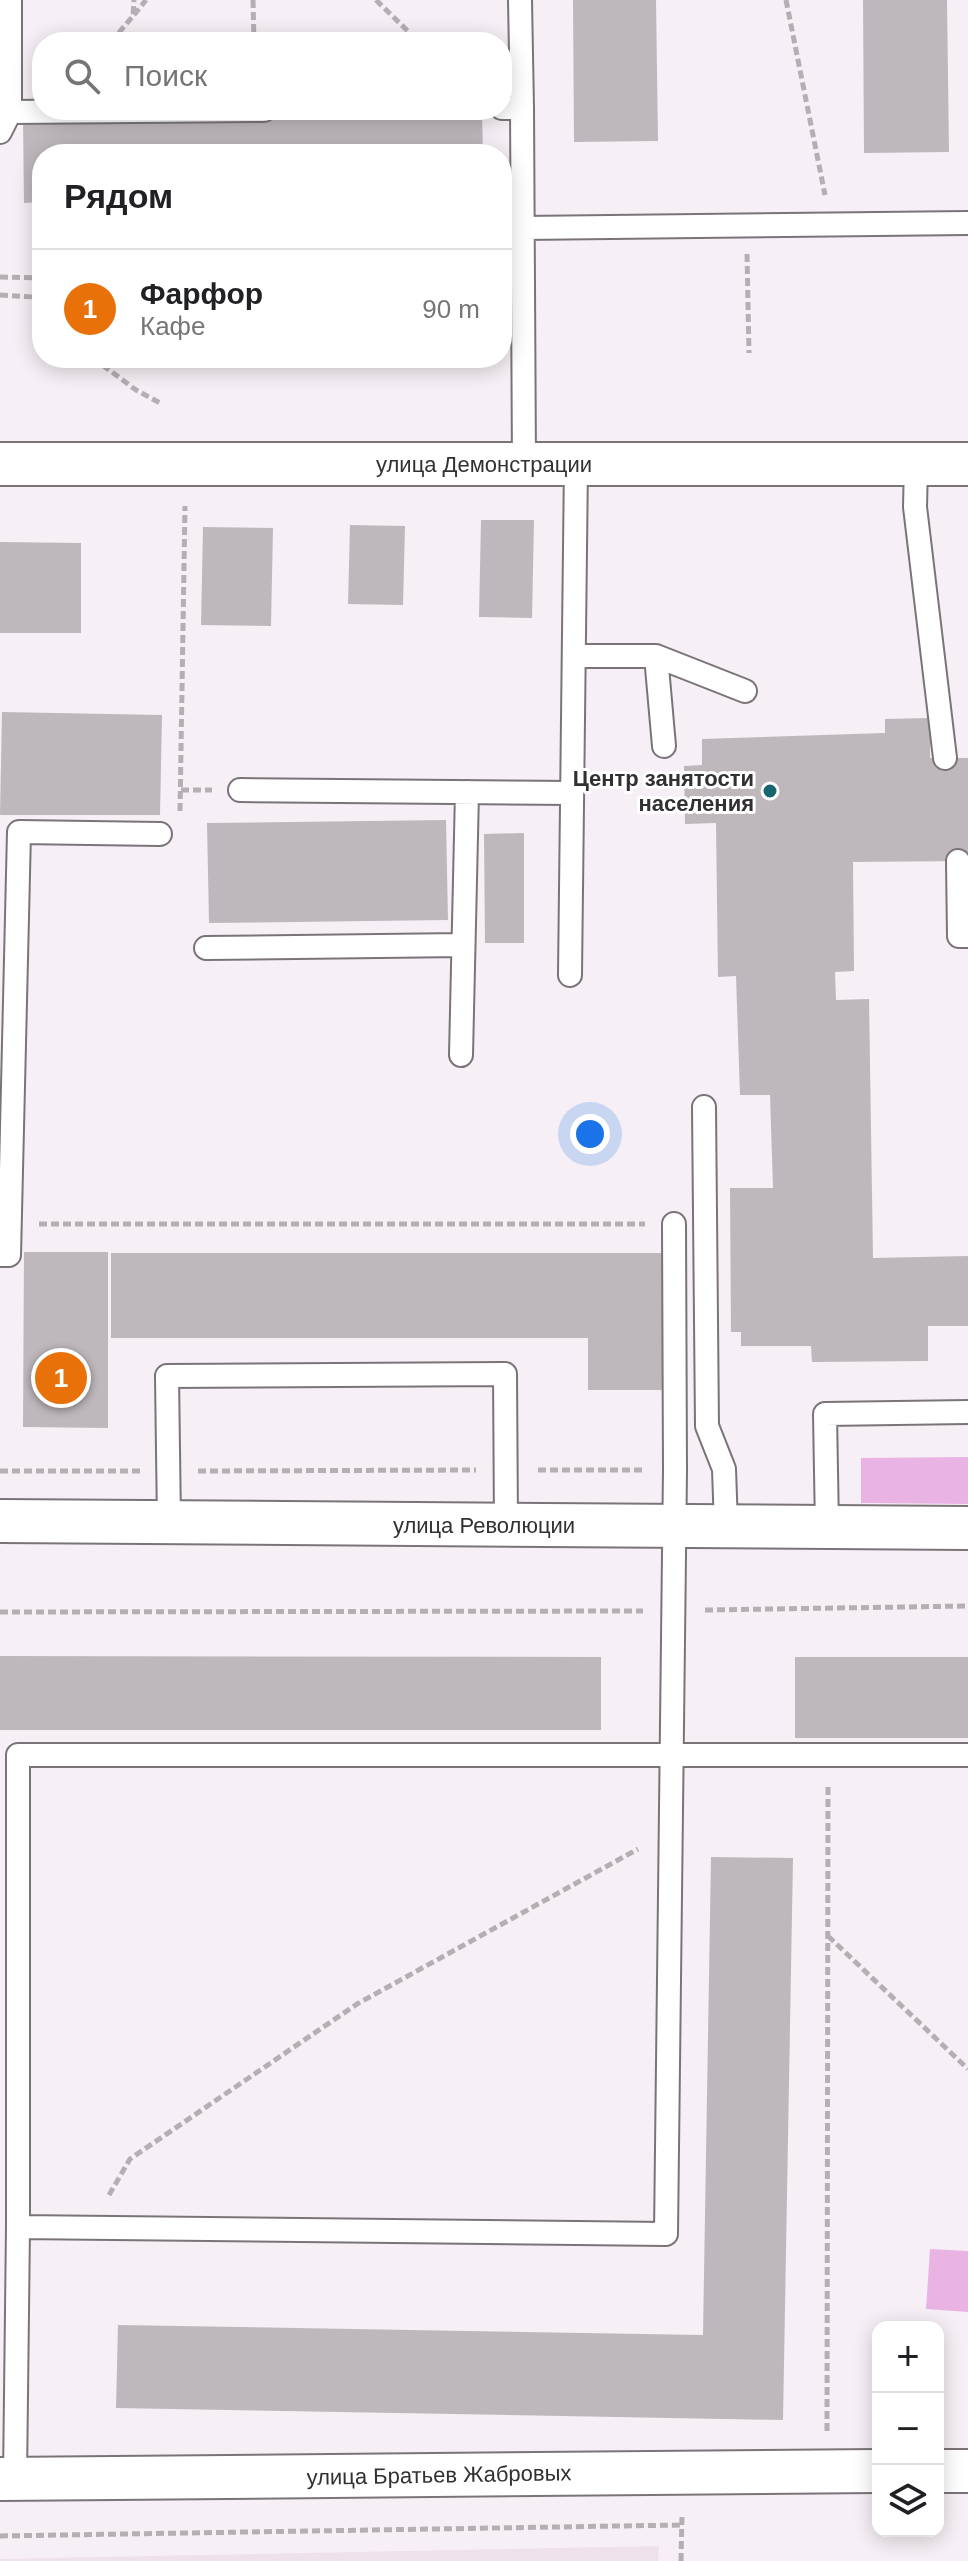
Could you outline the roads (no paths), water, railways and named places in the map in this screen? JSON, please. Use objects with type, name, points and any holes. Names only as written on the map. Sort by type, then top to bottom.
[{"type":"street","name":"улица Демонстрации","points":[[0,464],[968,464]]},
{"type":"street","name":"улица Революции","points":[[0,1521],[968,1528]]},
{"type":"street","name":"улица Братьев Жабровых","points":[[8,2479],[872,2471]]},
{"type":"street","points":[[944,2471],[968,2471]]},
{"type":"lane","points":[[10,0],[5,122],[48,120]]},
{"type":"lane","points":[[520,0],[512,108],[523,228],[524,464]]},
{"type":"lane","points":[[523,228],[968,223]]},
{"type":"lane","points":[[570,975],[576,464]]},
{"type":"lane","points":[[916,464],[915,507],[945,758]]},
{"type":"lane","points":[[574,656],[656,656],[745,691]]},
{"type":"lane","points":[[656,656],[664,746]]},
{"type":"lane","points":[[240,790],[572,793]]},
{"type":"lane","points":[[461,1055],[467,792]]},
{"type":"lane","points":[[0,1255],[9,1255],[19,832],[160,834]]},
{"type":"lane","points":[[958,861],[959,936],[968,936]]},
{"type":"lane","points":[[206,948],[463,945]]},
{"type":"lane","points":[[704,1107],[707,1426],[724,1469],[726,1526]]},
{"type":"lane","points":[[18,2227],[666,2234],[675,1470],[674,1224]]},
{"type":"lane","points":[[169,1523],[167,1376],[505,1374],[506,1525]]},
{"type":"lane","points":[[827,1527],[825,1414],[968,1412]]},
{"type":"lane","points":[[8,2479],[18,2227],[18,1755],[968,1755]]},
{"type":"place","name":"Центр занятости населения","points":[[770,791]]},
{"type":"place","name":"Фарфор","points":[[61,1378]]}]
